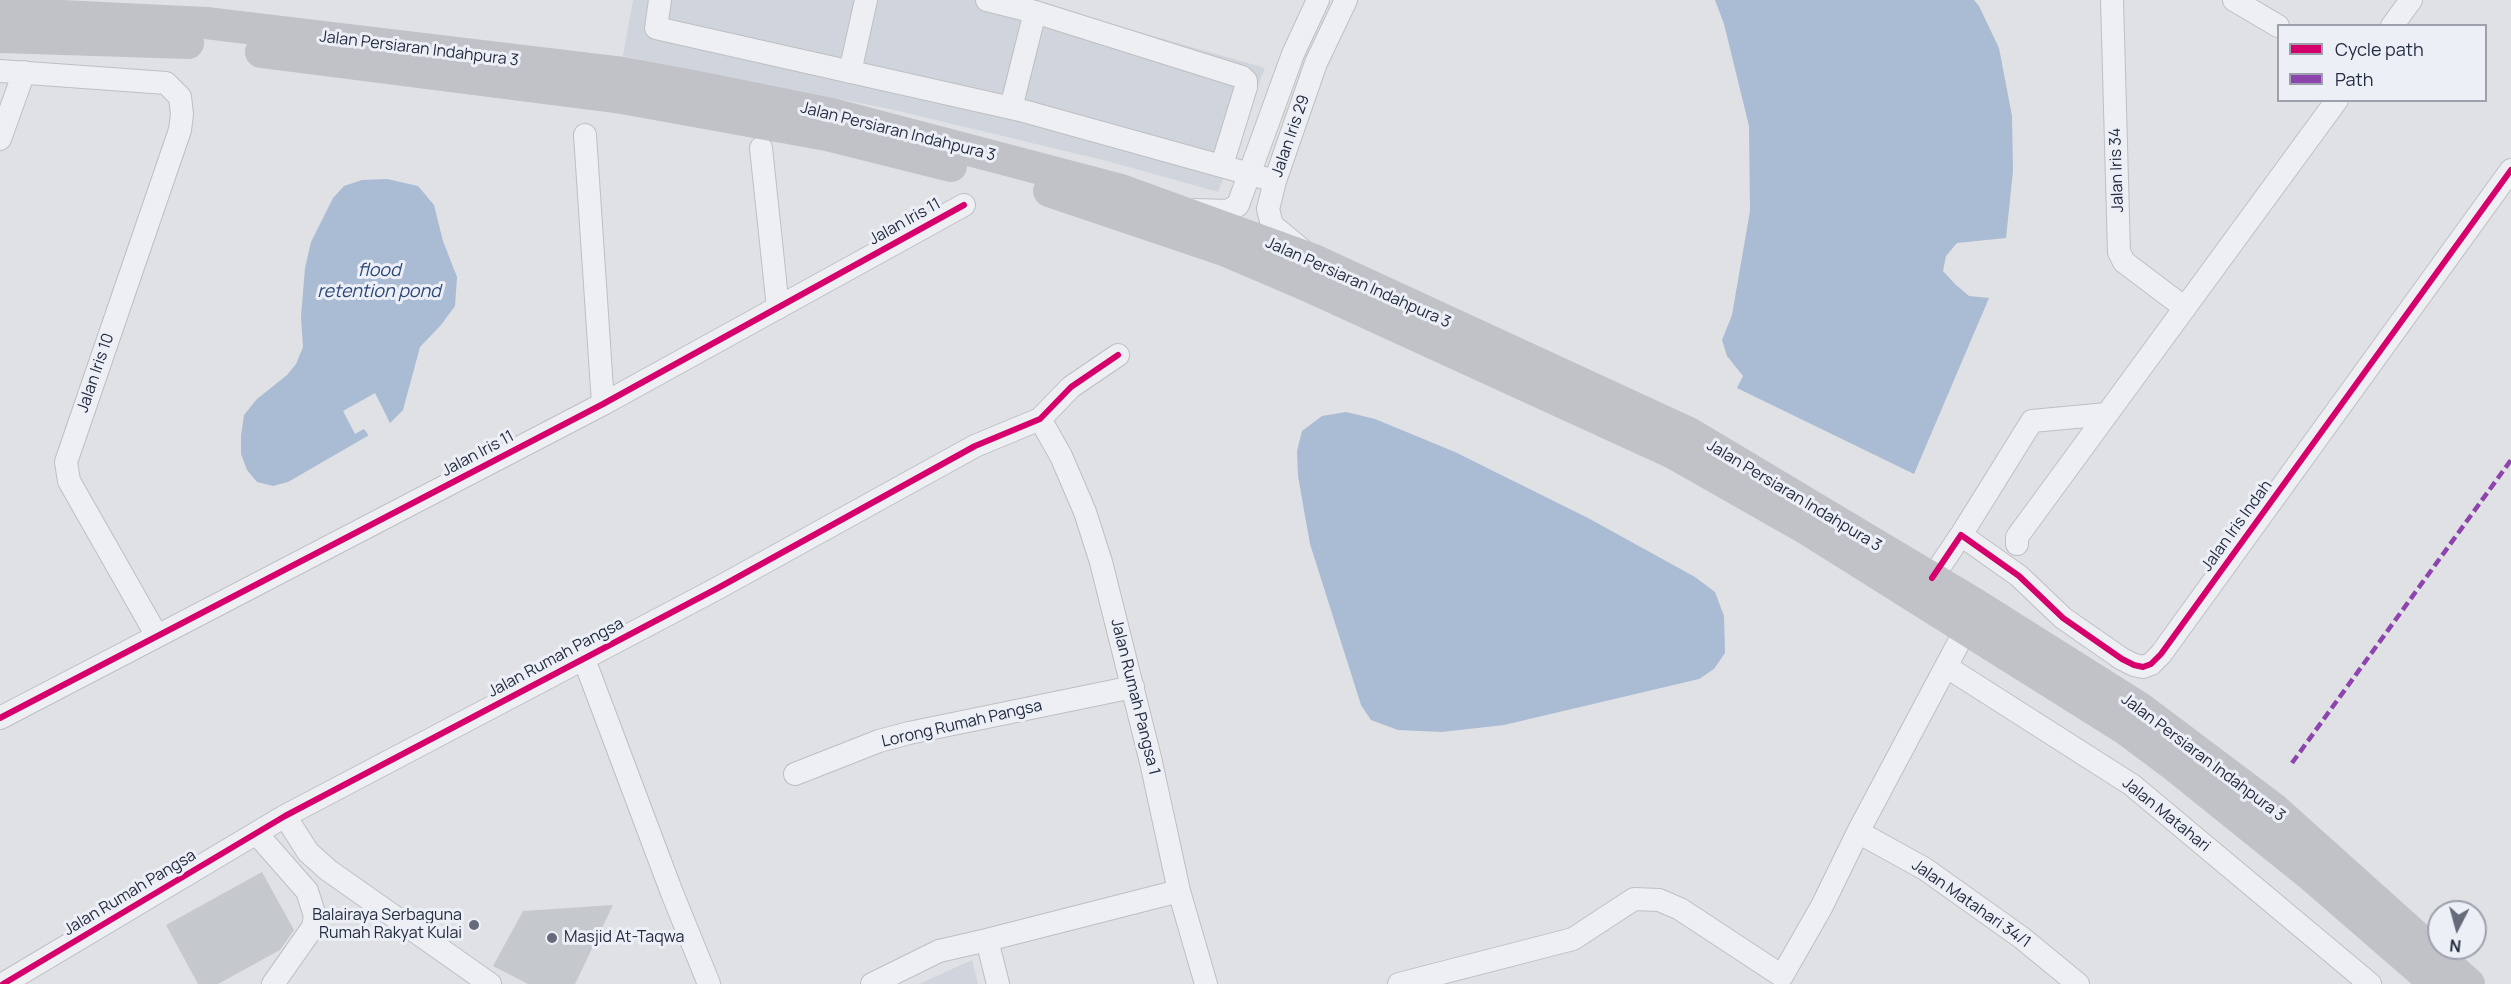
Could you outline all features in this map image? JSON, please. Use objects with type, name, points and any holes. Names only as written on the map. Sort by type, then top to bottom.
[{"type":"main road","name":"Jalan Persiaran Indahpura 3","points":[[0,13],[194,22],[623,73],[688,85],[897,129],[1121,190],[1314,260],[1689,433],[1932,578],[2140,708],[2273,807],[2469,984]]},
{"type":"main road","name":"Jalan Persiaran Indahpura 3","points":[[0,38],[194,22],[827,135],[989,174],[1113,212],[1224,250],[1306,285],[1675,454],[1804,528],[2116,723],[2176,767],[2309,874],[2436,984]]},
{"type":"street","points":[[660,0],[656,28],[1011,108],[1275,181]]},
{"type":"street","points":[[850,72],[866,0]]},
{"type":"street","points":[[987,0],[1035,12],[1245,79],[1246,87],[1222,165]]},
{"type":"street","name":"Jalan Iris 29","points":[[1181,210],[1228,211],[1238,205],[1293,54],[1318,0]]},
{"type":"street","name":"Jalan Iris 29","points":[[1314,260],[1272,225],[1268,209],[1275,181],[1316,63],[1346,0]]},
{"type":"street","name":"Jalan Iris 34","points":[[2112,0],[2119,252],[2124,262],[2185,308]]},
{"type":"street","points":[[2234,0],[2277,25]]},
{"type":"street","points":[[2393,24],[2410,0]]},
{"type":"street","points":[[1011,108],[1035,12]]},
{"type":"street","points":[[0,71],[24,72],[0,140]]},
{"type":"street","name":"Jalan Iris 10","points":[[24,72],[166,83],[180,97],[182,114],[180,130],[66,462],[69,481],[157,636]]},
{"type":"street","points":[[2017,544],[2018,537],[2336,102]]},
{"type":"street","points":[[585,135],[603,404]]},
{"type":"street","points":[[761,148],[778,308]]},
{"type":"street","name":"Jalan Iris Indah","points":[[1961,535],[2019,576],[2063,618],[2122,659],[2143,667],[2151,664],[2168,644],[2511,170]]},
{"type":"street","name":"Jalan Iris 11","points":[[1,714],[157,636],[603,404],[964,205]]},
{"type":"street","name":"Jalan Rumah Pangsa","points":[[3,984],[285,816],[718,588],[975,446],[1040,419],[1071,387],[1118,355]]},
{"type":"street","points":[[1932,578],[2031,420],[2107,414]]},
{"type":"street","name":"Jalan Rumah Pangsa 1","points":[[1040,419],[1062,456],[1085,512],[1101,562],[1133,687],[1179,891],[1206,984]]},
{"type":"street","points":[[1399,984],[1572,939],[1634,898],[1659,900],[1680,909],[1783,981],[1858,832],[1966,629]]},
{"type":"street","points":[[584,659],[672,893],[709,984]]},
{"type":"street","name":"Jalan Matahari","points":[[1947,667],[2132,785],[2370,984]]},
{"type":"street","name":"Lorong Rumah Pangsa","points":[[795,774],[879,741],[909,733],[1133,687]]},
{"type":"street","points":[[285,816],[309,852],[328,870],[490,984]]},
{"type":"street","name":"Jalan Matahari 34/1","points":[[1858,832],[1925,869],[2022,938],[2078,984]]},
{"type":"street","points":[[257,834],[307,891],[315,916],[313,927],[273,984]]},
{"type":"street","points":[[872,984],[939,951],[1179,891]]},
{"type":"street","points":[[987,940],[998,984]]},
{"type":"shaded area","points":[[633,0],[1027,0],[1265,68],[1218,192],[1107,161],[890,109],[623,56]]},
{"type":"shaded area","points":[[972,960],[978,984],[919,984]]},
{"type":"water","points":[[1715,0],[1974,0],[1999,48],[2012,116],[2013,171],[2006,238],[1957,243],[1946,256],[1943,271],[1955,284],[1969,296],[1989,298],[1914,474],[1737,388],[1743,376],[1727,356],[1722,340],[1732,315],[1750,211],[1749,126],[1724,24]]},
{"type":"water","name":"flood retention pond","points":[[387,179],[418,186],[434,205],[443,241],[457,277],[455,306],[420,347],[403,410],[390,423],[288,482],[273,486],[257,482],[247,470],[241,454],[244,415],[257,399],[287,375],[296,364],[303,347],[301,317],[305,268],[311,242],[333,198],[344,186],[362,180]]},
{"type":"water","points":[[1346,412],[1375,419],[1455,452],[1588,518],[1695,577],[1715,592],[1724,616],[1725,653],[1714,669],[1699,679],[1504,725],[1442,732],[1398,730],[1371,720],[1361,705],[1310,544],[1298,476],[1297,451],[1302,431],[1322,416]]},
{"type":"pier","points":[[375,393],[390,423],[378,434],[376,432],[369,436],[364,429],[355,434],[343,411]]},
{"type":"building","points":[[262,872],[294,930],[280,950],[218,984],[198,984],[166,925]]},
{"type":"building","name":"Masjid At-Taqwa","points":[[613,905],[575,984],[528,984],[493,966],[523,911]]},
{"type":"marked path","points":[[2292,763],[2511,460]]},
{"type":"cycle path","points":[[1932,578],[1961,535],[2019,576],[2063,618],[2122,659],[2143,667],[2151,664],[2161,654],[2511,170]]},
{"type":"cycle path","points":[[0,718],[603,404],[964,205]]},
{"type":"cycle path","points":[[3,984],[285,816],[718,588],[975,446],[1040,419],[1071,387],[1118,355]]},
{"type":"place","name":"Balairaya Serbaguna Rumah Rakyat Kulai","points":[[474,925]]},
{"type":"place","name":"Masjid At-Taqwa","points":[[552,938]]}]
